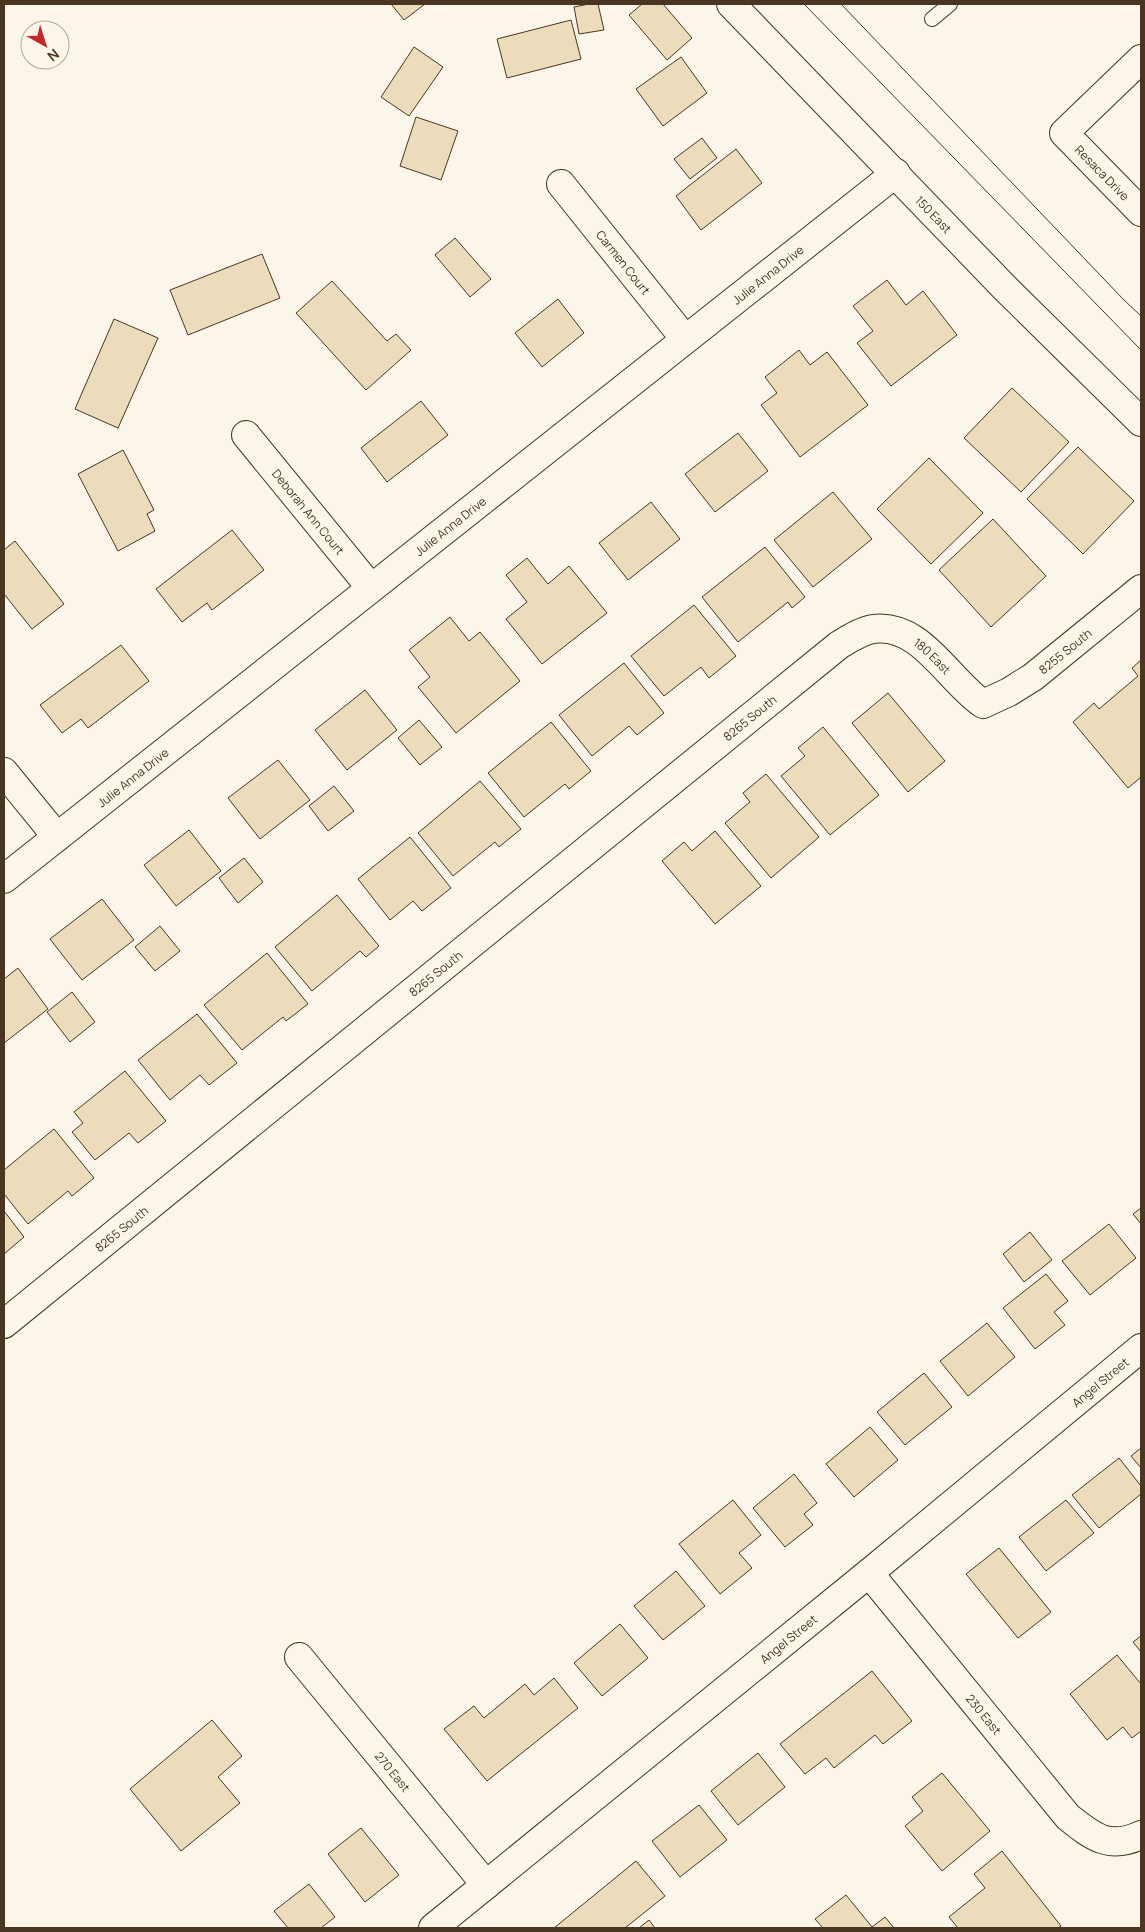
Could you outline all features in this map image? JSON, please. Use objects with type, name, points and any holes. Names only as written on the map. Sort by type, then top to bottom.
[{"type":"street","name":"150 East","points":[[731,4],[1005,288],[1141,422]]},
{"type":"street","name":"Resaca Drive","points":[[1141,59],[1064,133],[1141,212]]},
{"type":"street","name":"Julie Anna Drive","points":[[4,879],[896,173]]},
{"type":"street","name":"Carmen Court","points":[[561,184],[685,339]]},
{"type":"street","name":"Deborah Ann Court","points":[[246,435],[371,588]]},
{"type":"street","name":"8255 South","points":[[983,704],[1009,692],[1033,677],[1141,589]]},
{"type":"street","name":"180 East","points":[[873,629],[892,630],[910,636],[925,647],[970,695],[983,704]]},
{"type":"street","name":"8265 South","points":[[4,1324],[839,645],[855,635],[873,629]]},
{"type":"street","points":[[4,772],[57,837]]},
{"type":"street","name":"Angel Street","points":[[434,1928],[1141,1348]]},
{"type":"street","name":"230 East","points":[[869,1573],[1068,1817],[1091,1835],[1111,1842],[1128,1841],[1141,1835]]},
{"type":"street","name":"270 East","points":[[299,1657],[486,1885]]},
{"type":"lane","points":[[932,20],[950,4]]},
{"type":"building","points":[[391,4],[425,4],[404,20]]},
{"type":"building","points":[[598,4],[604,30],[579,34],[574,7]]},
{"type":"building","points":[[642,4],[663,4],[692,38],[667,60],[629,15]]},
{"type":"building","points":[[571,20],[581,59],[507,78],[497,39]]},
{"type":"building","points":[[414,47],[443,67],[409,116],[381,97]]},
{"type":"building","points":[[681,57],[707,93],[663,126],[636,89]]},
{"type":"building","points":[[416,117],[458,131],[441,180],[400,166]]},
{"type":"building","points":[[702,138],[717,158],[690,179],[674,159]]},
{"type":"building","points":[[736,149],[762,183],[701,230],[676,196]]},
{"type":"building","points":[[455,238],[491,279],[470,297],[435,255]]},
{"type":"building","points":[[262,254],[280,298],[188,335],[170,290]]},
{"type":"building","points":[[887,280],[906,305],[923,291],[957,335],[891,386],[857,343],[873,331],[853,306]]},
{"type":"building","points":[[332,281],[387,341],[396,334],[411,350],[366,390],[296,313]]},
{"type":"building","points":[[558,299],[584,333],[542,367],[515,333]]},
{"type":"building","points":[[114,319],[158,338],[118,428],[75,409]]},
{"type":"building","points":[[799,350],[810,365],[827,352],[868,405],[800,457],[761,405],[777,393],[765,377]]},
{"type":"building","points":[[1012,388],[1069,442],[1021,492],[964,438]]},
{"type":"building","points":[[421,401],[448,435],[387,482],[361,448]]},
{"type":"building","points":[[738,433],[768,471],[715,512],[685,474]]},
{"type":"building","points":[[1078,447],[1134,501],[1083,554],[1027,499]]},
{"type":"building","points":[[123,450],[154,510],[147,514],[155,531],[118,551],[78,474]]},
{"type":"building","points":[[929,458],[983,513],[931,564],[877,509]]},
{"type":"building","points":[[833,492],[872,539],[813,587],[774,540]]},
{"type":"building","points":[[651,502],[680,539],[628,580],[599,543]]},
{"type":"building","points":[[993,519],[1046,576],[991,627],[939,570]]},
{"type":"building","points":[[232,530],[264,570],[212,610],[207,603],[182,622],[156,589]]},
{"type":"building","points":[[15,541],[64,604],[32,629],[4,594],[4,550]]},
{"type":"building","points":[[765,547],[805,597],[792,608],[788,602],[738,642],[702,597]]},
{"type":"building","points":[[527,558],[548,584],[569,566],[607,613],[542,664],[506,619],[527,602],[506,575]]},
{"type":"building","points":[[694,605],[736,656],[709,678],[701,667],[664,696],[631,656]]},
{"type":"building","points":[[450,617],[469,641],[480,632],[520,681],[456,733],[418,687],[430,677],[409,650]]},
{"type":"building","points":[[121,645],[149,681],[88,728],[81,719],[62,733],[40,705]]},
{"type":"building","points":[[1141,660],[1141,777],[1128,788],[1073,722],[1094,703],[1099,709],[1138,676],[1132,668]]},
{"type":"building","points":[[624,663],[664,713],[637,735],[629,726],[592,756],[559,715]]},
{"type":"building","points":[[365,690],[397,730],[347,770],[315,730]]},
{"type":"building","points":[[888,693],[945,761],[908,792],[852,723]]},
{"type":"building","points":[[419,720],[442,747],[420,765],[398,738]]},
{"type":"building","points":[[551,722],[591,771],[569,789],[565,784],[524,817],[488,773]]},
{"type":"building","points":[[823,727],[879,795],[830,835],[781,776],[805,756],[798,748]]},
{"type":"building","points":[[278,760],[310,800],[260,839],[228,798]]},
{"type":"building","points":[[766,774],[819,837],[771,878],[725,823],[750,802],[743,793]]},
{"type":"building","points":[[480,781],[521,829],[499,847],[495,842],[453,876],[418,833]]},
{"type":"building","points":[[334,786],[354,811],[328,831],[309,806]]},
{"type":"building","points":[[189,830],[221,871],[176,906],[144,865]]},
{"type":"building","points":[[715,831],[761,886],[715,924],[662,861],[684,842],[692,851]]},
{"type":"building","points":[[410,837],[451,888],[422,911],[413,901],[390,920],[358,879]]},
{"type":"building","points":[[244,858],[263,882],[238,903],[219,878]]},
{"type":"building","points":[[337,895],[379,946],[366,957],[360,951],[312,991],[275,947]]},
{"type":"building","points":[[102,899],[134,940],[82,980],[50,939]]},
{"type":"building","points":[[160,926],[180,951],[155,971],[135,947]]},
{"type":"building","points":[[267,953],[308,1004],[286,1021],[283,1017],[242,1050],[204,1005]]},
{"type":"building","points":[[18,968],[48,1009],[4,1043],[4,979]]},
{"type":"building","points":[[72,992],[95,1022],[70,1042],[47,1012]]},
{"type":"building","points":[[197,1014],[237,1063],[209,1085],[200,1075],[170,1100],[138,1060]]},
{"type":"building","points":[[125,1071],[166,1121],[138,1143],[129,1133],[95,1160],[72,1132],[83,1123],[74,1112]]},
{"type":"building","points":[[54,1129],[94,1178],[72,1196],[68,1191],[28,1224],[4,1194],[4,1170]]},
{"type":"building","points":[[1141,1208],[1141,1224],[1133,1214]]},
{"type":"building","points":[[4,1211],[24,1237],[4,1254]]},
{"type":"building","points":[[1109,1224],[1136,1258],[1090,1295],[1062,1261]]},
{"type":"building","points":[[1030,1232],[1052,1260],[1024,1282],[1003,1254]]},
{"type":"building","points":[[1046,1274],[1068,1301],[1054,1312],[1065,1325],[1035,1349],[1003,1308]]},
{"type":"building","points":[[987,1323],[1015,1357],[968,1396],[940,1361]]},
{"type":"building","points":[[924,1373],[952,1407],[905,1445],[877,1412]]},
{"type":"building","points":[[870,1427],[898,1460],[854,1497],[826,1464]]},
{"type":"building","points":[[1141,1448],[1141,1468],[1131,1456]]},
{"type":"building","points":[[1119,1458],[1141,1486],[1141,1494],[1099,1528],[1072,1495]]},
{"type":"building","points":[[794,1474],[817,1503],[804,1514],[813,1525],[785,1547],[753,1508]]},
{"type":"building","points":[[733,1500],[761,1535],[739,1553],[752,1568],[720,1594],[679,1544]]},
{"type":"building","points":[[1066,1500],[1094,1533],[1046,1571],[1019,1537]]},
{"type":"building","points":[[999,1548],[1051,1612],[1018,1638],[966,1574]]},
{"type":"building","points":[[676,1571],[705,1606],[663,1640],[634,1606]]},
{"type":"building","points":[[620,1624],[648,1658],[602,1696],[574,1663]]},
{"type":"building","points":[[1141,1636],[1141,1652],[1133,1642]]},
{"type":"building","points":[[1117,1655],[1141,1684],[1141,1731],[1132,1738],[1123,1727],[1107,1740],[1070,1694]]},
{"type":"building","points":[[872,1671],[912,1721],[883,1744],[875,1735],[834,1768],[826,1758],[805,1774],[780,1744]]},
{"type":"building","points":[[554,1678],[578,1708],[487,1781],[444,1729],[474,1706],[484,1718],[525,1684],[534,1695]]},
{"type":"building","points":[[212,1720],[242,1756],[218,1777],[240,1803],[181,1851],[130,1789]]},
{"type":"building","points":[[758,1753],[785,1787],[738,1825],[711,1791]]},
{"type":"building","points":[[942,1773],[990,1831],[942,1871],[905,1826],[923,1811],[912,1797]]},
{"type":"building","points":[[699,1805],[727,1840],[680,1877],[652,1841]]},
{"type":"building","points":[[361,1828],[399,1875],[365,1902],[328,1854]]},
{"type":"building","points":[[1002,1851],[1061,1926],[1058,1928],[958,1928],[949,1917],[985,1888],[974,1874]]},
{"type":"building","points":[[636,1861],[665,1896],[625,1928],[554,1928]]},
{"type":"building","points":[[309,1884],[335,1917],[321,1928],[288,1928],[274,1911]]},
{"type":"building","points":[[846,1895],[872,1927],[885,1917],[894,1928],[823,1928],[815,1919]]},
{"type":"building","points":[[649,1920],[655,1928],[639,1928]]},
{"type":"tram line","points":[[804,4],[1141,350]]},
{"type":"tram line","points":[[841,4],[1141,316]]}]
